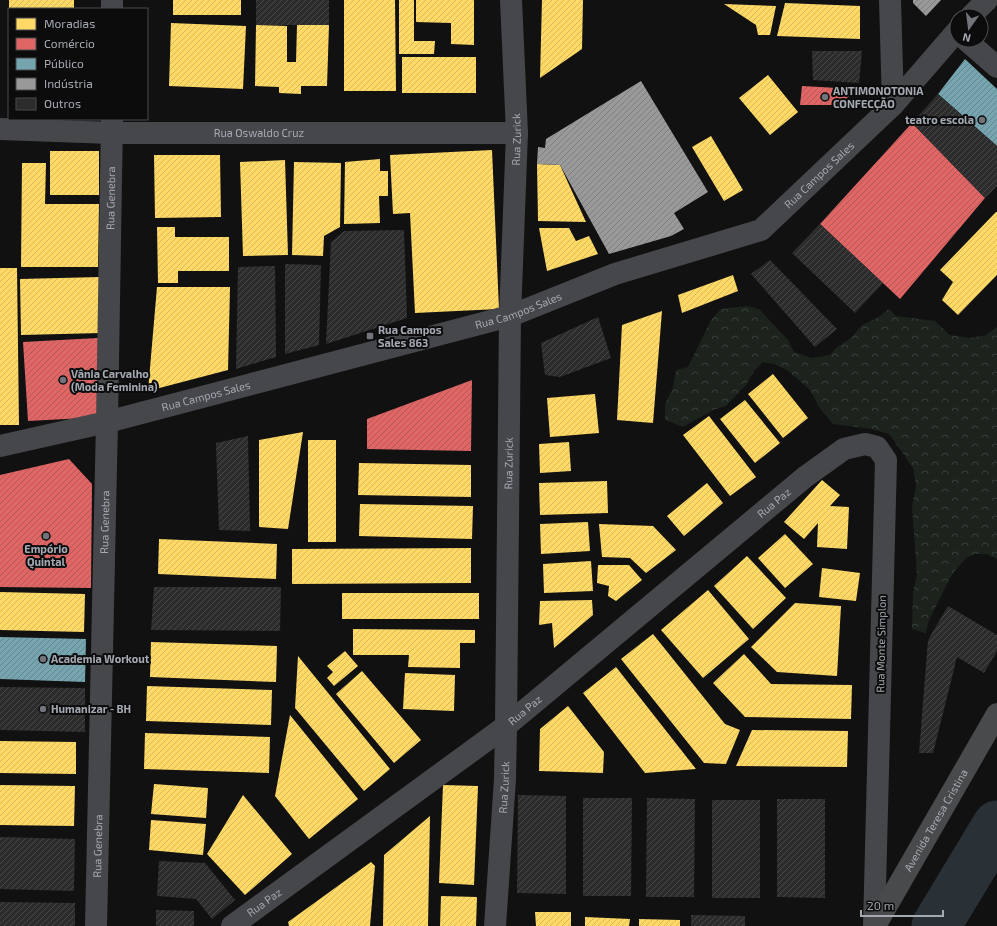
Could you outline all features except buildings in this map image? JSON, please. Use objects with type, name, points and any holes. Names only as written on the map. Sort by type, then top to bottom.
[{"type":"main road","name":"Avenida Teresa Cristina","points":[[874,926],[997,714]]},
{"type":"street","name":"Rua Zurick","points":[[495,926],[505,779],[510,316],[517,133],[511,0]]},
{"type":"street","points":[[890,0],[893,105]]},
{"type":"street","points":[[979,8],[987,0]]},
{"type":"street","name":"Rua Campos Sales","points":[[0,446],[107,422],[510,316],[615,274],[761,230],[893,105],[949,40]]},
{"type":"street","points":[[975,48],[997,67]]},
{"type":"street","name":"Rua Oswaldo Cruz","points":[[0,129],[112,126],[517,133]]},
{"type":"street","name":"Rua Genebra","points":[[96,926],[112,126]]},
{"type":"street","name":"Rua Monte Simplon","points":[[805,477],[844,450],[865,444],[877,447],[886,460],[874,926]]},
{"type":"street","name":"Rua Paz","points":[[232,926],[506,726],[805,477]]},
{"type":"green space","points":[[746,306],[759,309],[788,340],[794,352],[812,358],[830,355],[836,348],[851,338],[862,325],[877,318],[889,309],[896,316],[935,321],[950,335],[970,338],[986,335],[997,327],[997,559],[987,554],[975,554],[966,558],[949,580],[929,620],[926,633],[912,629],[913,592],[917,575],[912,507],[916,485],[913,468],[889,434],[872,429],[833,424],[818,406],[809,389],[787,370],[774,364],[763,362],[754,371],[746,385],[726,406],[713,410],[683,427],[665,420],[665,404],[673,388],[676,370],[688,367],[711,320],[721,309]]},
{"type":"waterway","points":[[936,926],[997,825]]},
{"type":"place","name":"ANTIMONOTONIA CONFECÇÃO","points":[[825,97]]},
{"type":"place","name":"teatro escola","points":[[982,120]]},
{"type":"place","name":"Rua Campos Sales 863","points":[[370,336]]},
{"type":"place","name":"Vânia Carvalho (Moda Feminina)","points":[[63,380]]},
{"type":"place","name":"Empório Quintal","points":[[46,536]]},
{"type":"place","name":"Academia Workout","points":[[43,659]]},
{"type":"place","name":"Humanizar - BH","points":[[43,709]]}]
